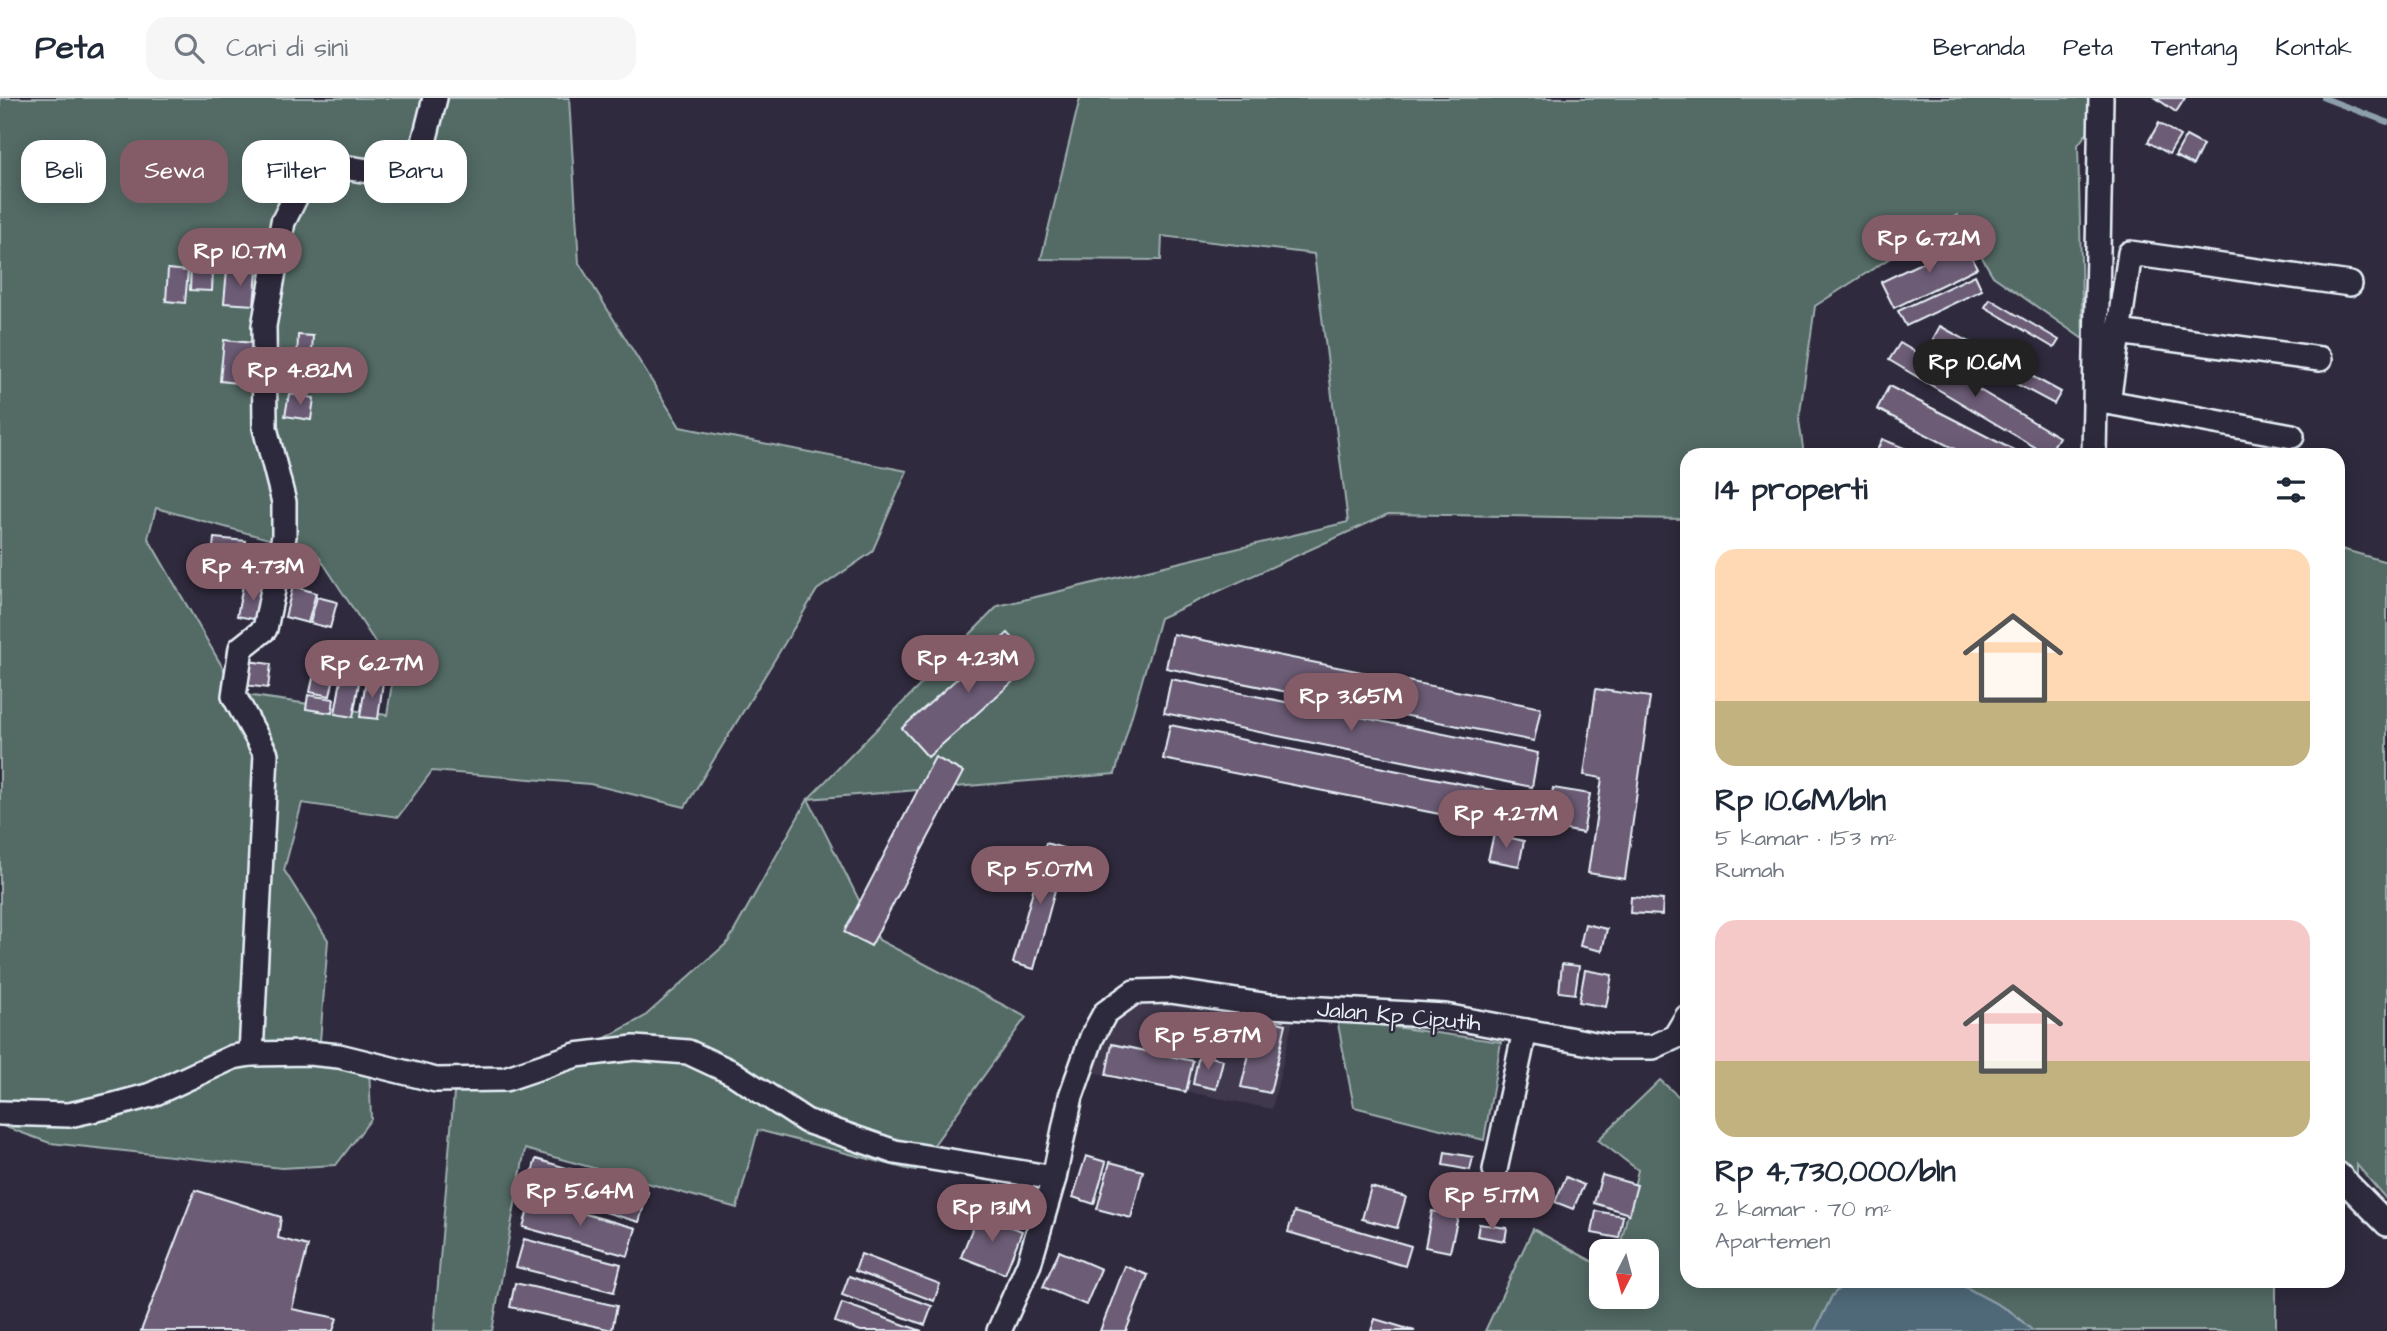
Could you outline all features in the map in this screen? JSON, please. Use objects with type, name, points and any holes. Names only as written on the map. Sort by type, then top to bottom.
[{"type":"street","points":[[251,1054],[266,754],[234,696],[241,648],[265,629],[284,536],[284,502],[265,428],[264,326],[284,222],[302,184],[312,173],[336,166],[395,175],[414,168],[423,146],[435,98]]},
{"type":"street","points":[[2101,98],[2102,401]]},
{"type":"street","points":[[2095,448],[2102,401],[2118,332],[2130,253],[2350,284]]},
{"type":"street","points":[[2118,332],[2320,359]]},
{"type":"street","points":[[2102,401],[2292,436]]},
{"type":"street","name":"Jalan Kp Ciputih","points":[[999,1331],[1029,1264],[1054,1178],[1071,1096],[1092,1037],[1105,1013],[1134,992],[1170,990],[1270,1006],[1445,1016],[1611,1047],[1653,1047],[1675,1037],[1680,1029]]},
{"type":"street","points":[[1495,1170],[1525,1031]]},
{"type":"street","points":[[0,1113],[69,1115],[110,1106],[151,1095],[233,1058],[251,1054],[309,1053],[339,1056],[436,1080],[505,1079],[576,1055],[634,1048],[688,1052],[733,1073],[806,1121],[895,1152],[1054,1178]]},
{"type":"street","points":[[2345,1181],[2387,1224]]},
{"type":"shaded area","points":[[1149,999],[1293,1020],[1272,1109],[1091,1072],[1111,1019]]},
{"type":"green space","points":[[0,98],[569,98],[579,263],[680,427],[907,471],[872,552],[817,590],[685,807],[590,784],[432,771],[398,817],[302,803],[284,870],[328,940],[319,1054],[369,1064],[371,1119],[336,1165],[282,1168],[50,1143],[0,1125]],"holes":[[[156,508],[316,552],[394,671],[387,715],[238,694],[148,538]]]},
{"type":"green space","points":[[1080,98],[2112,98],[2078,145],[2083,339],[1993,276],[1957,215],[1815,306],[1799,420],[1803,448],[1680,448],[1680,519],[1388,514],[1160,618],[1115,774],[808,799],[998,606],[1348,522],[1314,254],[1162,236],[1161,260],[1041,259]]},
{"type":"green space","points":[[2345,550],[2387,562],[2387,1200],[2357,1165],[2357,1186],[2345,1201]]},
{"type":"green space","points":[[808,799],[879,940],[1026,1017],[915,1171],[758,1130],[737,1208],[525,1149],[492,1331],[434,1331],[454,1093],[523,1083],[644,1017],[728,942]]},
{"type":"green space","points":[[1337,1019],[1501,1042],[1484,1140],[1354,1107]]},
{"type":"green space","points":[[1660,1080],[1680,1098],[1680,1288],[1839,1288],[1832,1296],[1815,1331],[1485,1331],[1533,1229],[1589,1259],[1589,1309],[1659,1309],[1659,1239],[1622,1239],[1638,1170],[1598,1140]]},
{"type":"green space","points":[[1967,1288],[2276,1288],[2276,1331],[2033,1331],[2010,1311]]},
{"type":"water","points":[[1839,1288],[1967,1288],[2010,1311],[2033,1331],[1815,1331],[1832,1296]]},
{"type":"building","points":[[2156,98],[2185,98],[2176,112]]},
{"type":"building","points":[[2159,123],[2180,136],[2169,154],[2148,142]]},
{"type":"building","points":[[2186,136],[2203,145],[2193,165],[2175,156]]},
{"type":"building","points":[[1965,242],[1977,268],[1894,308],[1881,282]]},
{"type":"building","points":[[191,267],[213,268],[212,291],[190,290]]},
{"type":"building","points":[[168,269],[188,271],[185,303],[166,301]]},
{"type":"building","points":[[227,270],[257,272],[254,305],[224,303]]},
{"type":"building","points":[[1975,275],[1982,290],[1906,326],[1898,311]]},
{"type":"building","points":[[1990,299],[2059,340],[2054,348],[1985,307]]},
{"type":"building","points":[[1940,326],[2061,392],[2054,404],[1933,339]]},
{"type":"building","points":[[298,335],[313,336],[311,365],[297,364]]},
{"type":"building","points":[[224,340],[252,343],[247,384],[220,381]]},
{"type":"building","points":[[1900,343],[2059,437],[2052,448],[2036,448],[1889,360]]},
{"type":"building","points":[[1889,386],[2009,448],[1952,448],[1877,409]]},
{"type":"building","points":[[289,394],[314,398],[311,420],[285,416]]},
{"type":"building","points":[[1882,439],[1904,448],[1878,448]]},
{"type":"building","points":[[214,538],[246,541],[243,578],[210,575]]},
{"type":"building","points":[[243,585],[270,590],[264,621],[237,616]]},
{"type":"building","points":[[293,586],[316,593],[308,623],[285,617]]},
{"type":"building","points":[[317,597],[337,602],[330,628],[310,623]]},
{"type":"building","points":[[1008,633],[1035,662],[928,757],[902,728]]},
{"type":"building","points":[[1173,634],[1541,708],[1534,741],[1166,668]]},
{"type":"building","points":[[376,655],[400,662],[394,682],[370,675]]},
{"type":"building","points":[[247,661],[271,664],[268,688],[244,685]]},
{"type":"building","points":[[315,669],[335,673],[330,696],[310,692]]},
{"type":"building","points":[[342,674],[360,677],[353,717],[335,714]]},
{"type":"building","points":[[1171,679],[1538,753],[1532,787],[1164,713]]},
{"type":"building","points":[[366,680],[383,682],[378,719],[360,717]]},
{"type":"building","points":[[1596,689],[1650,697],[1625,879],[1588,873],[1602,778],[1584,775]]},
{"type":"building","points":[[308,695],[334,699],[332,713],[306,709]]},
{"type":"building","points":[[1170,725],[1537,799],[1530,832],[1163,759]]},
{"type":"building","points":[[935,757],[963,772],[871,946],[844,932]]},
{"type":"building","points":[[1553,788],[1590,794],[1583,833],[1546,826]]},
{"type":"building","points":[[1494,834],[1524,841],[1519,866],[1488,860]]},
{"type":"building","points":[[1046,843],[1066,849],[1034,969],[1013,963]]},
{"type":"building","points":[[1631,897],[1663,900],[1662,915],[1630,913]]},
{"type":"building","points":[[1585,924],[1607,929],[1602,951],[1580,946]]},
{"type":"building","points":[[1562,964],[1579,966],[1575,994],[1559,992]]},
{"type":"building","points":[[1585,970],[1612,975],[1606,1007],[1579,1002]]},
{"type":"building","points":[[1258,1018],[1286,1024],[1270,1093],[1241,1087]]},
{"type":"building","points":[[1112,1044],[1193,1061],[1186,1092],[1106,1075]]},
{"type":"building","points":[[1199,1054],[1223,1060],[1216,1089],[1193,1084]]},
{"type":"building","points":[[1445,1152],[1473,1157],[1470,1170],[1443,1165]]},
{"type":"building","points":[[1086,1156],[1106,1162],[1094,1204],[1073,1197]]},
{"type":"building","points":[[536,1159],[648,1192],[639,1222],[527,1189]]},
{"type":"building","points":[[1110,1162],[1143,1171],[1131,1218],[1097,1209]]},
{"type":"building","points":[[1602,1175],[1637,1185],[1629,1214],[1594,1203]]},
{"type":"building","points":[[1566,1177],[1584,1185],[1573,1209],[1555,1202]]},
{"type":"building","points":[[1371,1187],[1406,1197],[1397,1228],[1362,1219]]},
{"type":"building","points":[[1020,1188],[1039,1194],[1031,1222],[1012,1217]]},
{"type":"building","points":[[195,1190],[281,1217],[278,1238],[308,1246],[292,1309],[337,1318],[333,1331],[141,1331]]},
{"type":"building","points":[[531,1199],[636,1228],[628,1256],[523,1227]]},
{"type":"building","points":[[1432,1211],[1458,1216],[1450,1252],[1425,1247]]},
{"type":"building","points":[[1596,1211],[1623,1216],[1619,1238],[1592,1233]]},
{"type":"building","points":[[1294,1212],[1411,1246],[1405,1266],[1288,1232]]},
{"type":"building","points":[[978,1214],[1022,1231],[1005,1274],[961,1257]]},
{"type":"building","points":[[1479,1224],[1507,1228],[1505,1241],[1477,1236]]},
{"type":"building","points":[[524,1239],[621,1264],[614,1292],[516,1267]]},
{"type":"building","points":[[1059,1251],[1101,1269],[1086,1305],[1043,1287]]},
{"type":"building","points":[[861,1254],[940,1284],[934,1301],[855,1271]]},
{"type":"building","points":[[1125,1266],[1148,1275],[1126,1331],[1100,1331]]},
{"type":"building","points":[[849,1276],[932,1306],[925,1325],[842,1295]]},
{"type":"building","points":[[515,1283],[617,1306],[612,1330],[510,1307]]},
{"type":"building","points":[[842,1303],[922,1331],[861,1331],[835,1322]]},
{"type":"building","points":[[1375,1319],[1415,1331],[1371,1331]]},
{"type":"waterway","points":[[2324,98],[2387,122]]}]
